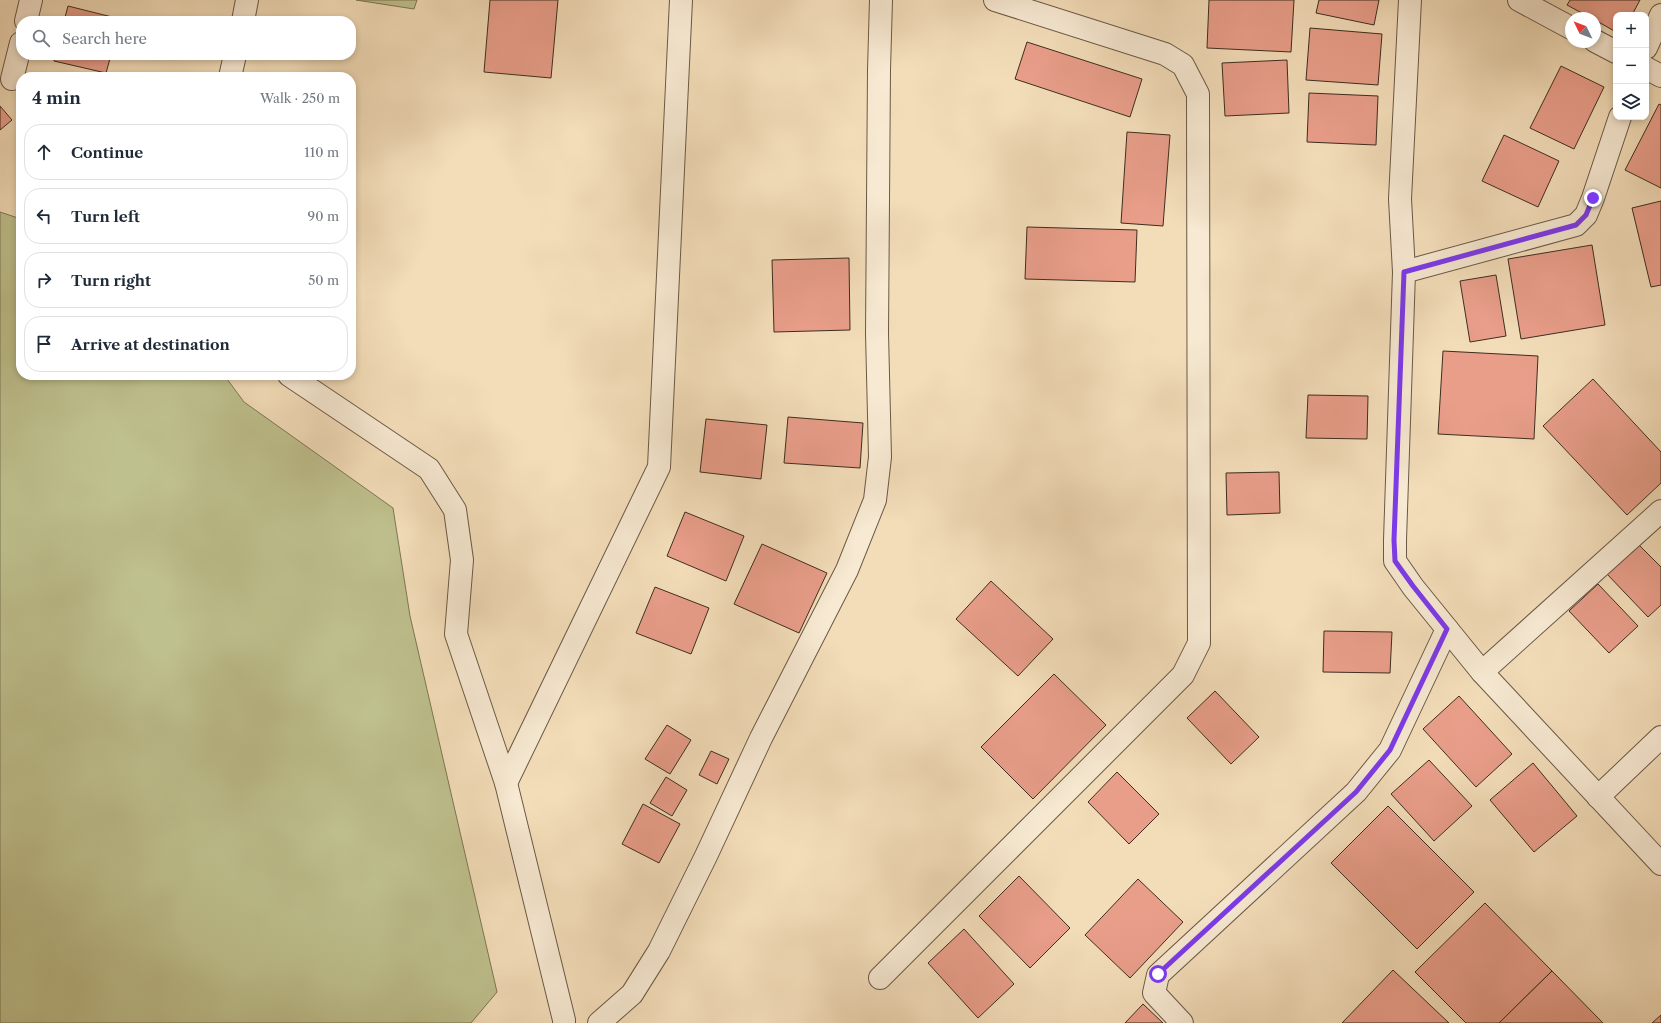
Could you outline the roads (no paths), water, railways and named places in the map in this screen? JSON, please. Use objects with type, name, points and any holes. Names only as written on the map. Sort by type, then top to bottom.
[{"type":"street","points":[[27,16],[31,0]]},
{"type":"street","points":[[243,16],[247,0]]},
{"type":"street","points":[[506,783],[659,468],[681,0]]},
{"type":"street","points":[[599,1023],[632,994],[659,951],[706,856],[761,738],[847,570],[876,500],[880,457],[877,333],[881,0]]},
{"type":"street","points":[[880,978],[1183,675],[1199,643],[1198,94],[1183,65],[1165,54],[995,0]]},
{"type":"street","points":[[1410,0],[1400,199],[1404,272],[1394,540],[1395,561],[1413,586],[1482,672],[1661,864]]},
{"type":"street","points":[[1520,0],[1565,25]]},
{"type":"street","points":[[1649,41],[1661,15]]},
{"type":"street","points":[[1601,43],[1613,50]]},
{"type":"street","points":[[11,77],[16,60]]},
{"type":"street","points":[[231,72],[234,60]]},
{"type":"street","points":[[1649,70],[1661,76]]},
{"type":"street","points":[[1404,272],[1576,225],[1586,215],[1593,198],[1619,120]]},
{"type":"street","points":[[296,380],[429,470],[455,510],[462,560],[456,634],[506,783],[564,1023]]},
{"type":"street","points":[[1482,672],[1661,511]]},
{"type":"street","points":[[1182,1023],[1154,993],[1158,974],[1356,792],[1390,750],[1447,629]]},
{"type":"street","points":[[1598,796],[1661,737]]}]
